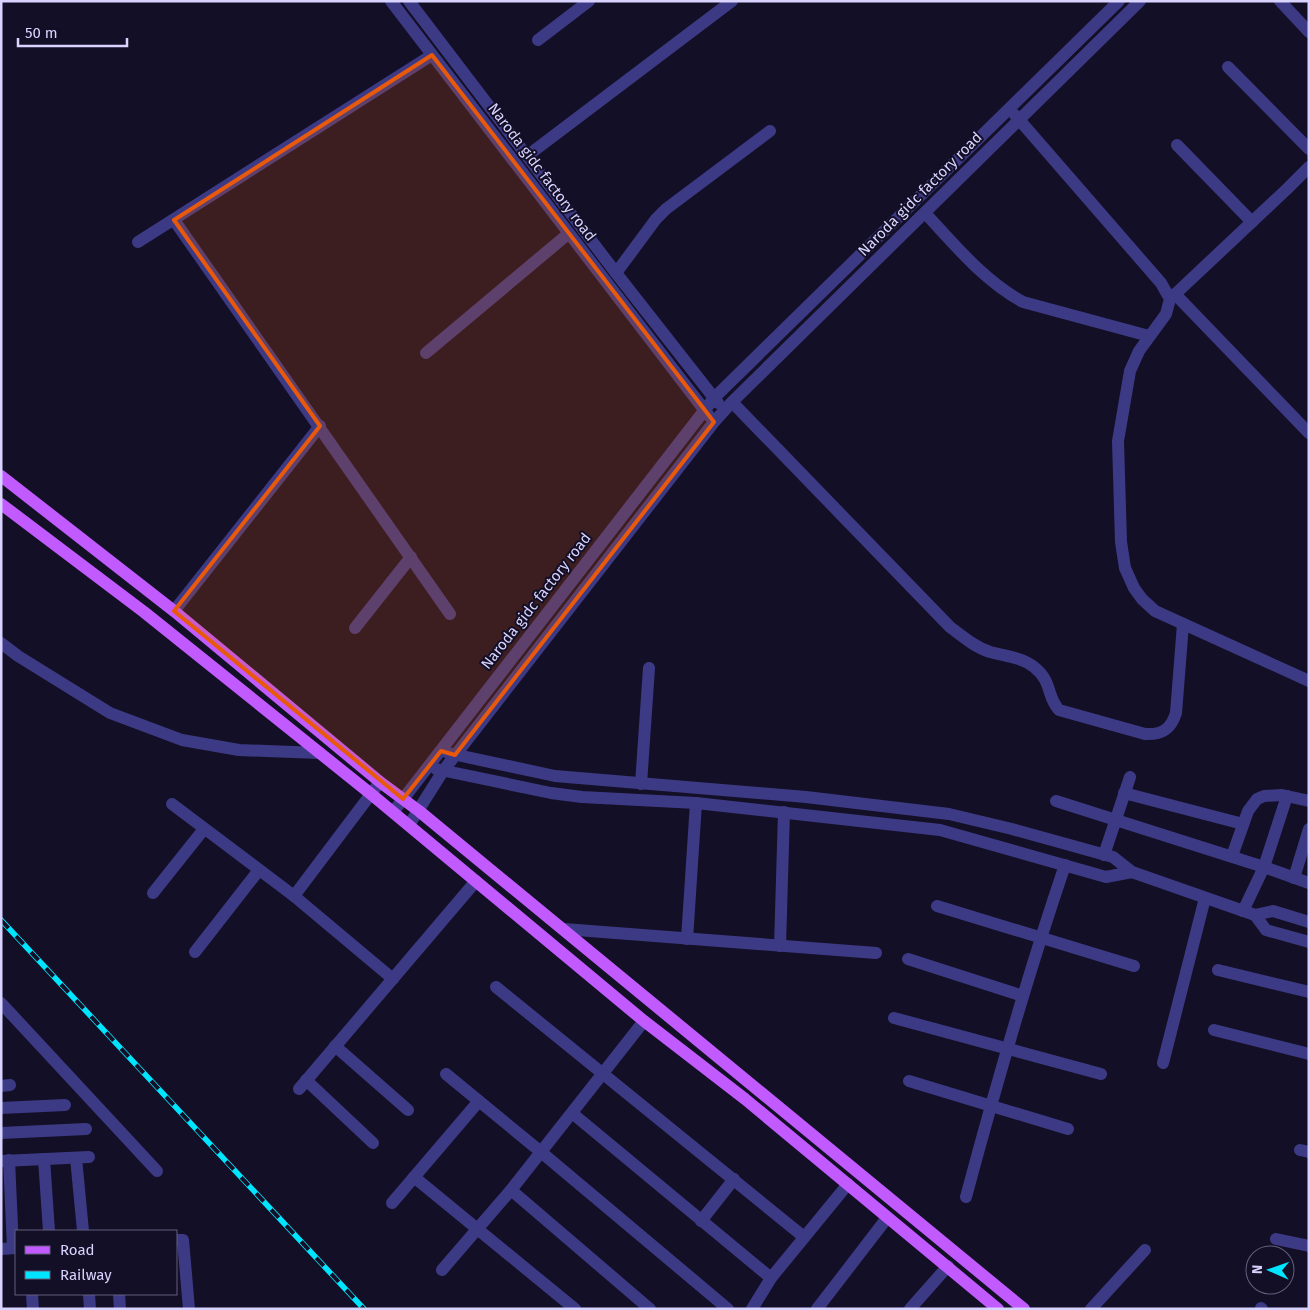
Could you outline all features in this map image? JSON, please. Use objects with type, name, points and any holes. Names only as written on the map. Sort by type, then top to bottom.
[{"type":"main road","points":[[1,476],[174,610],[380,782],[419,811],[564,929],[1024,1309]]},
{"type":"main road","points":[[1,504],[144,612],[371,794],[644,1021],[745,1099],[998,1309]]},
{"type":"street","name":"Naroda gidc factory road","points":[[391,1],[714,422]]},
{"type":"street","name":"Naroda gidc factory road","points":[[409,1],[616,273],[714,398],[728,406]]},
{"type":"street","points":[[538,40],[589,1]]},
{"type":"street","points":[[527,156],[732,1]]},
{"type":"street","name":"Naroda gidc factory road","points":[[393,812],[714,398],[1119,1]]},
{"type":"street","name":"Naroda gidc factory road","points":[[409,825],[455,755],[728,406],[1140,1]]},
{"type":"street","points":[[1280,1],[1309,32]]},
{"type":"street","points":[[138,242],[432,55]]},
{"type":"street","points":[[1228,67],[1309,149]]},
{"type":"street","points":[[1009,108],[1172,296],[1309,432]]},
{"type":"street","points":[[616,273],[656,219],[666,209],[770,131]]},
{"type":"street","points":[[1177,145],[1252,222]]},
{"type":"street","points":[[1309,167],[1172,296],[1166,314],[1139,351],[1130,371],[1118,441],[1121,542],[1125,568],[1134,588],[1142,599],[1155,611],[1309,681]]},
{"type":"street","points":[[925,213],[988,278],[1023,302],[1149,336]]},
{"type":"street","points":[[174,220],[450,614]]},
{"type":"street","points":[[426,353],[568,234]]},
{"type":"street","points":[[728,406],[950,627],[967,641],[980,648],[1022,660],[1033,666],[1047,680],[1055,705],[1060,710],[1144,734],[1154,735],[1162,733],[1169,728],[1176,713],[1183,624]]},
{"type":"street","points":[[174,610],[320,426]]},
{"type":"street","points":[[355,628],[411,556]]},
{"type":"street","points":[[1,643],[18,656],[110,713],[182,740],[239,750],[320,753]]},
{"type":"street","points":[[640,784],[649,668]]},
{"type":"street","points":[[441,751],[555,776],[806,797],[949,814],[1012,829],[1112,857],[1132,872],[1249,913],[1272,911],[1309,922]]},
{"type":"street","points":[[429,766],[443,772],[550,793],[784,812],[940,830],[1106,877],[1132,872]]},
{"type":"street","points":[[1104,855],[1130,777]]},
{"type":"street","points":[[294,896],[380,782]]},
{"type":"street","points":[[1124,794],[1243,824]]},
{"type":"street","points":[[1232,856],[1248,811],[1257,799],[1273,795],[1309,801]]},
{"type":"street","points":[[1249,913],[1287,796]]},
{"type":"street","points":[[1056,801],[1232,856],[1309,883]]},
{"type":"street","points":[[172,804],[294,896],[393,979]]},
{"type":"street","points":[[687,939],[696,804]]},
{"type":"street","points":[[780,946],[784,812]]},
{"type":"street","points":[[153,893],[204,829]]},
{"type":"street","points":[[1294,878],[1306,845],[1309,829]]},
{"type":"street","points":[[966,1197],[1006,1049],[1040,938],[1065,865]]},
{"type":"street","points":[[195,952],[259,870]]},
{"type":"street","points":[[373,1143],[302,1084],[476,881]]},
{"type":"street","points":[[1163,1063],[1205,898]]},
{"type":"street","points":[[937,906],[1134,966]]},
{"type":"street","points":[[1249,913],[1266,930],[1309,942]]},
{"type":"street","points":[[564,929],[876,954]]},
{"type":"street","points":[[908,959],[1023,996]]},
{"type":"street","points":[[1218,970],[1309,992]]},
{"type":"street","points":[[496,986],[804,1237]]},
{"type":"street","points":[[1,1003],[157,1171]]},
{"type":"street","points":[[894,1018],[1101,1074]]},
{"type":"street","points":[[442,1270],[511,1190],[644,1021]]},
{"type":"street","points":[[1214,1030],[1309,1054]]},
{"type":"street","points":[[335,1046],[408,1110]]},
{"type":"street","points":[[446,1074],[728,1309]]},
{"type":"street","points":[[909,1081],[991,1104],[1068,1129]]},
{"type":"street","points":[[392,1202],[479,1101]]},
{"type":"street","points":[[1,1108],[65,1105]]},
{"type":"street","points":[[572,1113],[771,1278]]},
{"type":"street","points":[[1,1133],[86,1129]]},
{"type":"street","points":[[10,1249],[5,1160],[89,1157]]},
{"type":"street","points":[[76,1158],[83,1230]]},
{"type":"street","points":[[44,1159],[49,1230]]},
{"type":"street","points":[[414,1177],[575,1309]]},
{"type":"street","points":[[701,1221],[734,1179]]},
{"type":"street","points":[[752,1309],[771,1278],[848,1184]]},
{"type":"street","points":[[511,1190],[642,1306]]},
{"type":"street","points":[[817,1309],[887,1218]]},
{"type":"street","points":[[1276,1239],[1309,1246]]},
{"type":"street","points":[[178,1240],[183,1240],[189,1309]]},
{"type":"street","points":[[1091,1309],[1145,1250]]},
{"type":"street","points":[[910,1309],[948,1266]]},
{"type":"street","points":[[32,1295],[33,1309]]},
{"type":"street","points":[[89,1295],[90,1309]]},
{"type":"street","points":[[118,1295],[120,1309]]},
{"type":"highlighted area","points":[[432,55],[714,422],[455,755],[441,751],[403,799],[174,611],[320,426],[174,220]]},
{"type":"railway","points":[[1,920],[364,1309]]}]
